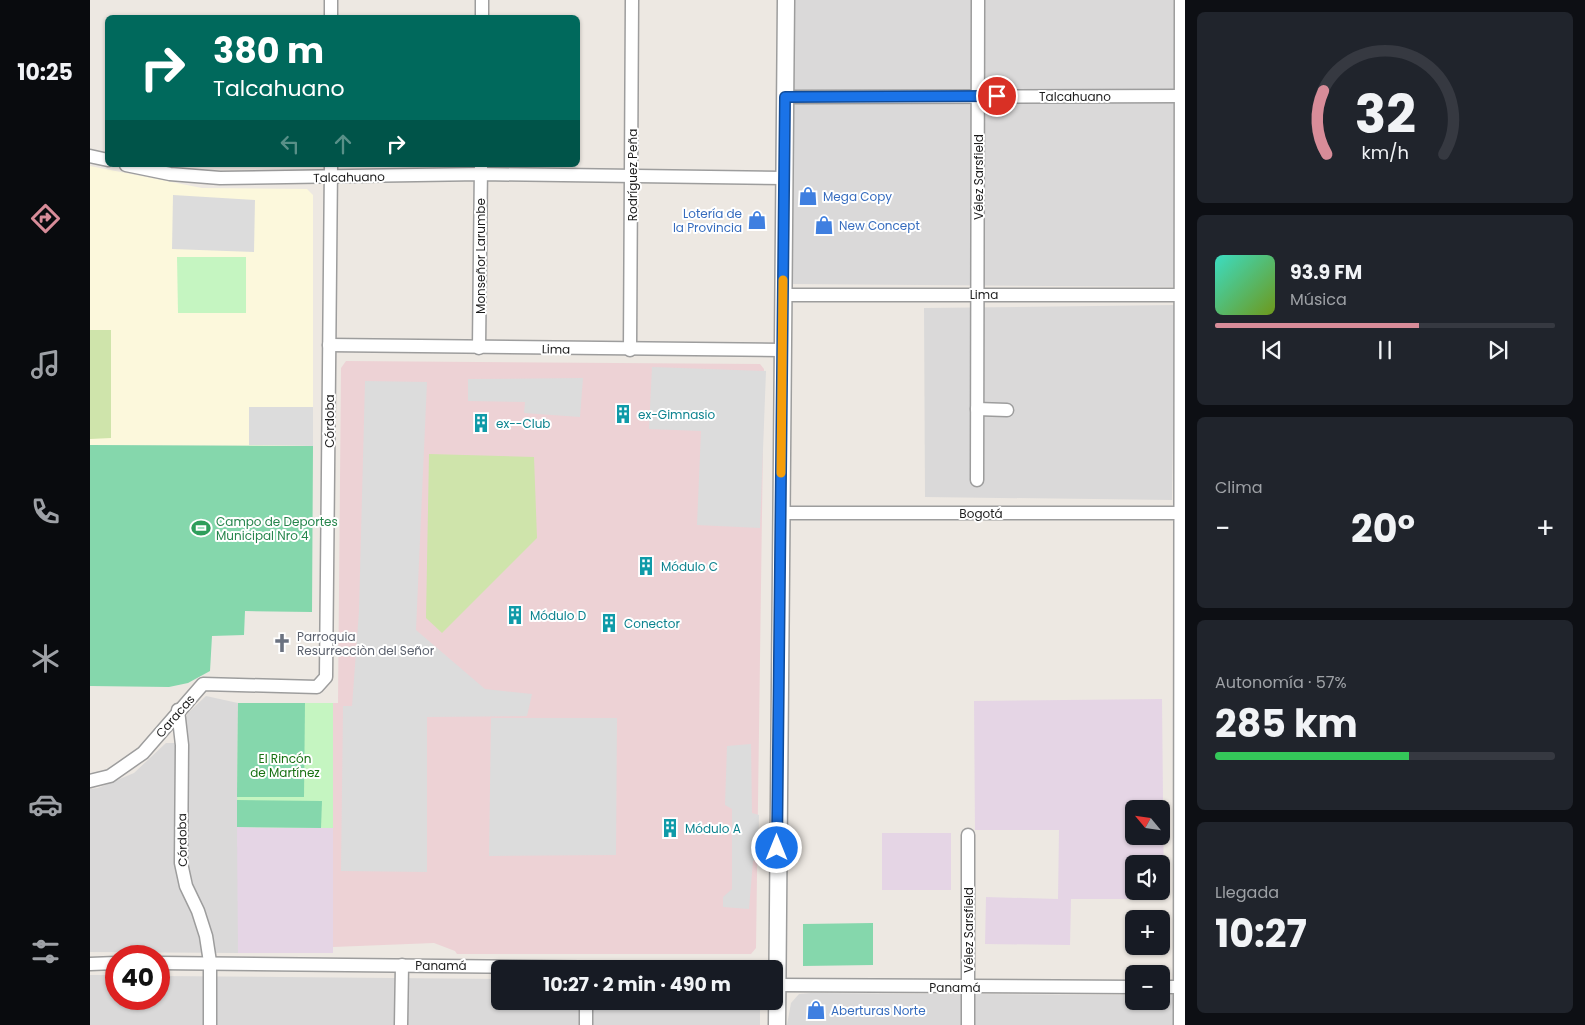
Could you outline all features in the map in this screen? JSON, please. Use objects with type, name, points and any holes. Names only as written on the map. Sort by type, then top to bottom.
[{"type":"street","points":[[331,0],[331,15]]},
{"type":"street","points":[[482,0],[482,15]]},
{"type":"street","name":"Rodríguez Peña","points":[[630,350],[632,0]]},
{"type":"street","points":[[776,960],[786,0]]},
{"type":"street","name":"Vélez Sarsfield","points":[[977,480],[978,0]]},
{"type":"street","points":[[1180,1025],[1183,987],[1181,513],[1183,498],[1183,96],[1181,0]]},
{"type":"street","name":"Talcahuano","points":[[785,97],[1183,96]]},
{"type":"street","points":[[90,156],[105,159]]},
{"type":"street","name":"Talcahuano","points":[[136,167],[170,174],[220,178],[331,171],[481,170],[632,177],[784,178]]},
{"type":"street","name":"Monseñor Larumbe","points":[[479,348],[481,170]]},
{"type":"street","name":"Córdoba","points":[[326,677],[331,171]]},
{"type":"street","name":"Lima","points":[[783,295],[1183,296]]},
{"type":"street","name":"Lima","points":[[329,345],[630,350],[782,350]]},
{"type":"street","points":[[977,409],[1007,410]]},
{"type":"street","name":"Bogotá","points":[[780,513],[1181,513]]},
{"type":"street","name":"Caracas","points":[[90,781],[110,776],[126,767],[148,748],[178,710],[203,684],[317,687],[326,677]]},
{"type":"street","name":"Córdoba","points":[[178,710],[182,744],[181,863],[186,886],[198,911],[206,936],[210,962],[210,1025]]},
{"type":"street","name":"Vélez Sarsfield","points":[[968,835],[968,1025]]},
{"type":"street","name":"Panamá","points":[[170,963],[491,966]]},
{"type":"street","points":[[90,964],[105,964]]},
{"type":"street","points":[[401,1025],[402,965]]},
{"type":"street","name":"Panamá","points":[[783,974],[968,987],[1125,987]]},
{"type":"street","points":[[1170,987],[1183,987]]},
{"type":"street","points":[[586,1010],[586,1025]]},
{"type":"street","points":[[777,1010],[777,1025]]},
{"type":"shaded area","points":[[795,0],[1185,0],[1185,287],[792,284]]},
{"type":"shaded area","points":[[90,166],[202,188],[307,189],[313,195],[313,446],[90,445]]},
{"type":"shaded area","points":[[173,195],[255,200],[254,252],[172,249]]},
{"type":"shaded area","points":[[1175,305],[1172,500],[925,497],[924,308]]},
{"type":"shaded area","points":[[346,361],[760,364],[764,369],[756,948],[751,954],[457,954],[455,951],[434,943],[333,947],[333,703],[338,703],[341,368]]},
{"type":"shaded area","points":[[652,367],[766,371],[760,528],[697,525],[701,431],[649,429]]},
{"type":"shaded area","points":[[583,378],[580,417],[524,413],[525,402],[468,401],[468,379]]},
{"type":"shaded area","points":[[365,381],[427,382],[416,630],[485,689],[532,694],[527,716],[427,717],[427,872],[341,871],[343,706],[352,706],[359,611]]},
{"type":"shaded area","points":[[249,407],[313,407],[313,446],[249,445]]},
{"type":"shaded area","points":[[206,696],[238,703],[238,953],[170,953],[170,945],[105,945],[105,952],[90,952],[90,789],[98,788],[134,773],[166,743],[174,743],[188,713]]},
{"type":"shaded area","points":[[1162,699],[1163,800],[1125,800],[1125,845],[1163,845],[1164,855],[1125,855],[1125,899],[1071,899],[1070,945],[985,944],[986,897],[1058,899],[1059,830],[975,830],[974,701]]},
{"type":"shaded area","points":[[491,718],[617,718],[616,855],[489,856]]},
{"type":"shaded area","points":[[751,744],[752,813],[759,815],[758,860],[753,861],[749,909],[723,907],[723,897],[732,889],[732,809],[725,805],[727,746]]},
{"type":"shaded area","points":[[237,827],[333,828],[333,953],[238,953]]},
{"type":"shaded area","points":[[882,833],[951,833],[951,890],[882,890]]},
{"type":"shaded area","points":[[90,975],[105,975],[105,1010],[170,1010],[170,976],[491,979],[491,1010],[760,1010],[760,1025],[90,1025]]},
{"type":"shaded area","points":[[799,994],[1125,995],[1125,1010],[1170,1010],[1170,995],[1185,995],[1185,1025],[787,1025],[791,1003]]},
{"type":"green space","points":[[177,257],[246,257],[246,313],[178,313]]},
{"type":"green space","points":[[90,330],[111,330],[111,438],[90,439]]},
{"type":"green space","name":"Campo de Deportes Municipal Nro 4","points":[[90,445],[313,446],[312,612],[245,611],[244,635],[212,636],[210,671],[188,683],[169,687],[90,686]]},
{"type":"green space","points":[[429,454],[534,457],[537,538],[442,633],[426,618]]},
{"type":"green space","name":"El Rincón de Martínez","points":[[238,703],[333,703],[333,828],[237,827]]},
{"type":"green space","points":[[238,703],[305,703],[304,797],[237,797]]},
{"type":"green space","points":[[237,800],[322,801],[321,828],[237,827]]},
{"type":"green space","points":[[873,923],[873,965],[803,966],[803,924]]},
{"type":"slow traffic","points":[[781,473],[783,280]]},
{"type":"place","name":"Mega Copy","points":[[808,196]]},
{"type":"place","name":"Lotería de la Provincia","points":[[757,220]]},
{"type":"place","name":"New Concept","points":[[824,225]]},
{"type":"place","name":"ex-Gimnasio","points":[[623,414]]},
{"type":"place","name":"ex--Club","points":[[481,423]]},
{"type":"place","name":"Campo de Deportes Municipal Nro 4","points":[[201,528]]},
{"type":"place","name":"Módulo C","points":[[646,566]]},
{"type":"place","name":"Módulo D","points":[[515,615]]},
{"type":"place","name":"Conector","points":[[609,623]]},
{"type":"place","name":"Parroquia Resurrecciòn del Señor","points":[[282,643]]},
{"type":"place","name":"Módulo A","points":[[670,828]]},
{"type":"place","name":"Aberturas Norte","points":[[816,1010]]},
{"type":"route","points":[[777,848],[785,97],[997,96]]}]
